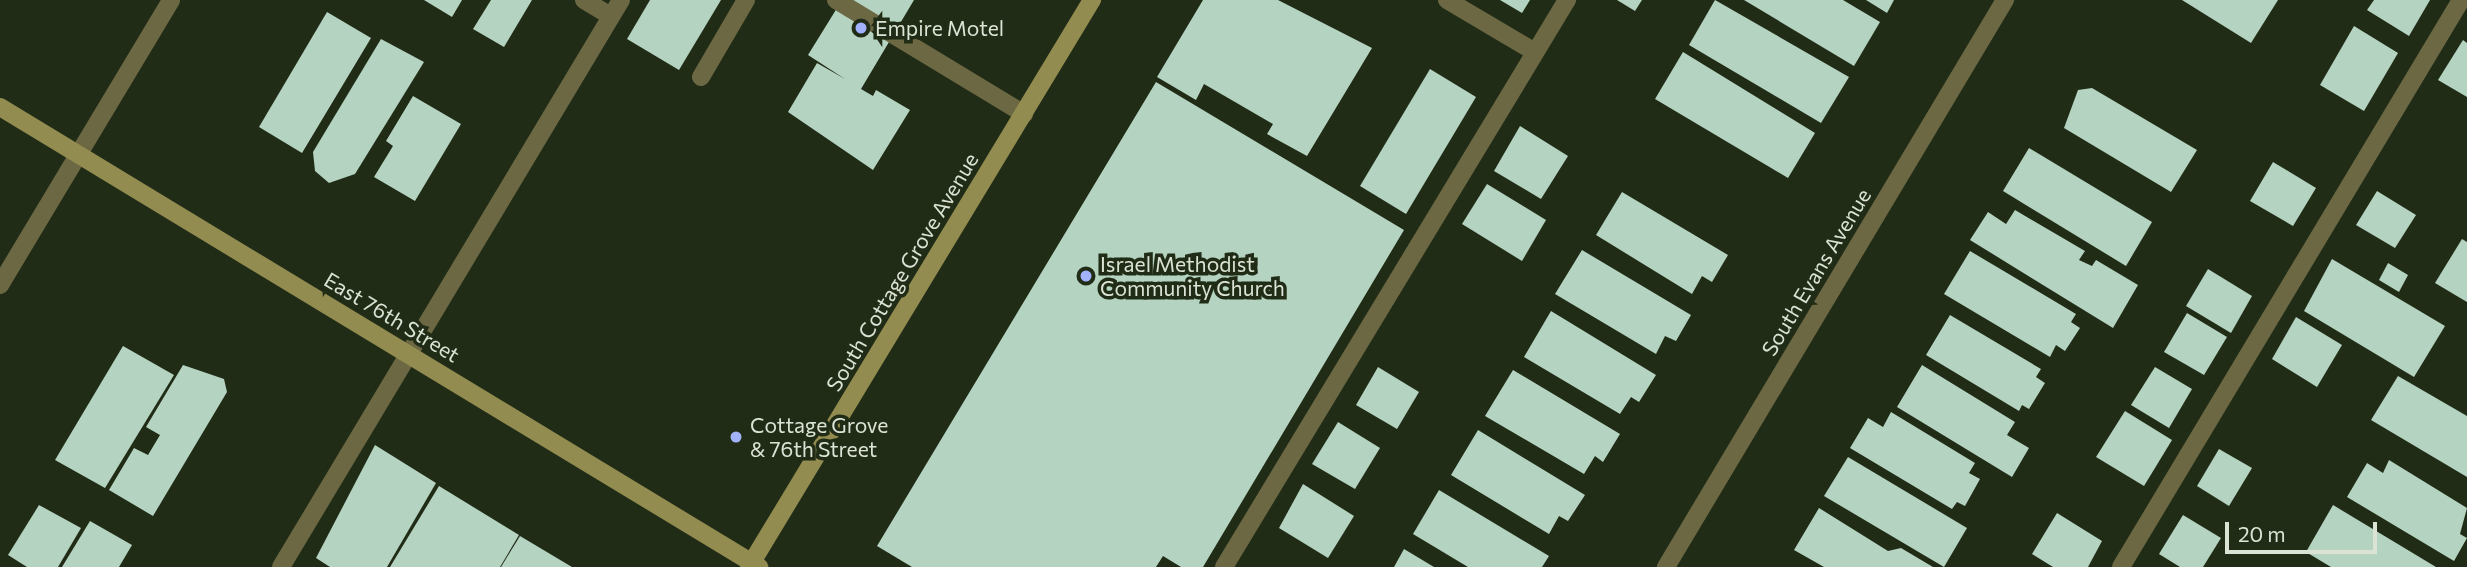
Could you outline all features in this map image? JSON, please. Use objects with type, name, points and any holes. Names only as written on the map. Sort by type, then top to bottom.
[{"type":"street","points":[[0,285],[171,0]]},
{"type":"street","points":[[584,0],[611,16]]},
{"type":"street","points":[[281,567],[621,0]]},
{"type":"street","points":[[701,77],[746,0]]},
{"type":"street","points":[[836,0],[1024,114]]},
{"type":"street","name":"South Cottage Grove Avenue","points":[[753,566],[1092,0]]},
{"type":"street","points":[[1447,0],[1535,52]]},
{"type":"street","points":[[1224,567],[1567,0]]},
{"type":"street","name":"South Evans Avenue","points":[[1666,567],[2006,0]]},
{"type":"street","points":[[2122,567],[2461,0]]},
{"type":"street","name":"East 76th Street","points":[[0,107],[753,566]]},
{"type":"building","points":[[424,0],[462,0],[452,17]]},
{"type":"building","points":[[491,0],[532,0],[504,47],[473,29]]},
{"type":"building","points":[[650,0],[721,0],[679,70],[627,39]]},
{"type":"building","points":[[842,0],[914,0],[861,89],[873,96],[876,90],[910,110],[873,170],[788,112],[817,63],[845,79],[808,55]]},
{"type":"building","points":[[1203,0],[1278,0],[1372,48],[1307,156],[1267,134],[1273,124],[1204,84],[1196,100],[1157,77]]},
{"type":"building","points":[[1500,0],[1530,0],[1522,13]]},
{"type":"building","points":[[1617,0],[1642,0],[1635,11]]},
{"type":"building","points":[[1715,0],[1849,77],[1821,123],[1689,45]]},
{"type":"building","points":[[1744,0],[1843,0],[1880,22],[1854,66]]},
{"type":"building","points":[[1866,0],[1894,0],[1887,13]]},
{"type":"building","points":[[2182,0],[2278,0],[2251,43]]},
{"type":"building","points":[[2374,0],[2430,0],[2409,36],[2367,10]]},
{"type":"building","points":[[327,12],[371,38],[302,153],[259,127]]},
{"type":"building","points":[[2354,26],[2398,53],[2364,111],[2320,85]]},
{"type":"building","points":[[381,39],[424,62],[355,174],[329,183],[315,171],[313,152]]},
{"type":"building","points":[[2463,40],[2467,43],[2467,97],[2438,80]]},
{"type":"building","points":[[1683,52],[1815,133],[1788,178],[1655,99]]},
{"type":"building","points":[[1430,69],[1476,97],[1406,214],[1360,186]]},
{"type":"building","points":[[1156,82],[1404,230],[1203,567],[1181,567],[1163,556],[1156,567],[912,567],[877,546]]},
{"type":"building","points":[[2092,88],[2197,150],[2171,192],[2064,128],[2078,90]]},
{"type":"building","points":[[413,96],[461,124],[415,201],[374,177],[393,146],[386,141]]},
{"type":"building","points":[[1520,126],[1568,156],[1541,199],[1494,171]]},
{"type":"building","points":[[2029,148],[2152,222],[2126,266],[2003,191]]},
{"type":"building","points":[[2273,162],[2316,188],[2293,226],[2250,201]]},
{"type":"building","points":[[1487,184],[1546,220],[1522,261],[1462,224]]},
{"type":"building","points":[[2377,191],[2416,215],[2395,248],[2356,225]]},
{"type":"building","points":[[1622,192],[1728,255],[1712,282],[1702,276],[1692,294],[1596,235]]},
{"type":"building","points":[[2015,210],[2085,251],[2079,260],[2092,266],[2096,260],[2138,285],[2113,328],[1970,240],[1988,212],[2006,224]]},
{"type":"building","points":[[2462,239],[2467,242],[2467,302],[2435,283]]},
{"type":"building","points":[[1582,250],[1691,315],[1676,341],[1665,336],[1656,354],[1555,294]]},
{"type":"building","points":[[1970,251],[2076,314],[2071,322],[2080,328],[2065,351],[2056,345],[2050,357],[1944,294]]},
{"type":"building","points":[[2332,259],[2445,326],[2414,377],[2304,311]]},
{"type":"building","points":[[2388,263],[2408,275],[2399,292],[2379,280]]},
{"type":"building","points":[[2208,269],[2252,296],[2231,333],[2186,306]]},
{"type":"building","points":[[1551,311],[1656,375],[1639,402],[1631,397],[1620,414],[1524,357]]},
{"type":"building","points":[[2187,313],[2227,337],[2204,375],[2164,352]]},
{"type":"building","points":[[1950,315],[2041,369],[2036,377],[2045,383],[2029,409],[2022,405],[2019,411],[1926,355]]},
{"type":"building","points":[[2296,317],[2342,345],[2317,387],[2272,359]]},
{"type":"building","points":[[123,346],[174,375],[105,488],[55,460]]},
{"type":"building","points":[[183,365],[224,379],[227,392],[153,516],[109,490],[134,448],[148,455],[160,435],[146,427]]},
{"type":"building","points":[[1922,365],[2015,422],[2007,435],[2029,448],[2012,477],[1897,407]]},
{"type":"building","points":[[1378,367],[1419,392],[1397,429],[1356,405]]},
{"type":"building","points":[[2155,367],[2192,389],[2169,428],[2131,405]]},
{"type":"building","points":[[1513,370],[1620,434],[1603,462],[1595,456],[1584,474],[1485,416]]},
{"type":"building","points":[[2398,376],[2467,416],[2467,477],[2371,420]]},
{"type":"building","points":[[2125,411],[2172,440],[2144,486],[2096,457]]},
{"type":"building","points":[[1891,412],[1975,463],[1969,473],[1980,479],[1965,506],[1957,502],[1952,509],[1850,448],[1868,418],[1883,427]]},
{"type":"building","points":[[1338,422],[1380,448],[1355,489],[1312,464]]},
{"type":"building","points":[[1478,430],[1585,495],[1568,521],[1559,516],[1549,534],[1451,475]]},
{"type":"building","points":[[375,445],[436,483],[387,567],[330,567],[316,558]]},
{"type":"building","points":[[2219,449],[2252,468],[2229,506],[2197,486]]},
{"type":"building","points":[[1848,457],[1967,528],[1944,567],[1824,496]]},
{"type":"building","points":[[2389,460],[2467,508],[2460,534],[2467,538],[2454,561],[2347,497],[2367,463],[2383,473]]},
{"type":"building","points":[[1303,484],[1354,516],[1328,558],[1279,528]]},
{"type":"building","points":[[439,486],[519,535],[500,567],[390,567]]},
{"type":"building","points":[[1439,490],[1549,556],[1542,567],[1468,567],[1413,534]]},
{"type":"building","points":[[39,505],[81,528],[58,567],[27,567],[8,555]]},
{"type":"building","points":[[2333,505],[2436,567],[2331,567],[2306,552]]},
{"type":"building","points":[[1819,508],[1888,551],[1901,548],[1933,567],[1824,567],[1794,550]]},
{"type":"building","points":[[2057,513],[2102,541],[2088,567],[2053,567],[2032,554]]},
{"type":"building","points":[[2183,515],[2221,538],[2203,567],[2180,567],[2159,554]]},
{"type":"building","points":[[90,521],[132,545],[119,567],[62,567]]},
{"type":"building","points":[[520,536],[572,567],[501,567]]},
{"type":"building","points":[[1404,549],[1434,567],[1394,567]]},
{"type":"place","name":"Empire Motel","points":[[861,28]]},
{"type":"place","name":"Israel Methodist Community Church","points":[[1086,276]]},
{"type":"place","name":"Cottage Grove & 76th Street","points":[[736,437]]}]
